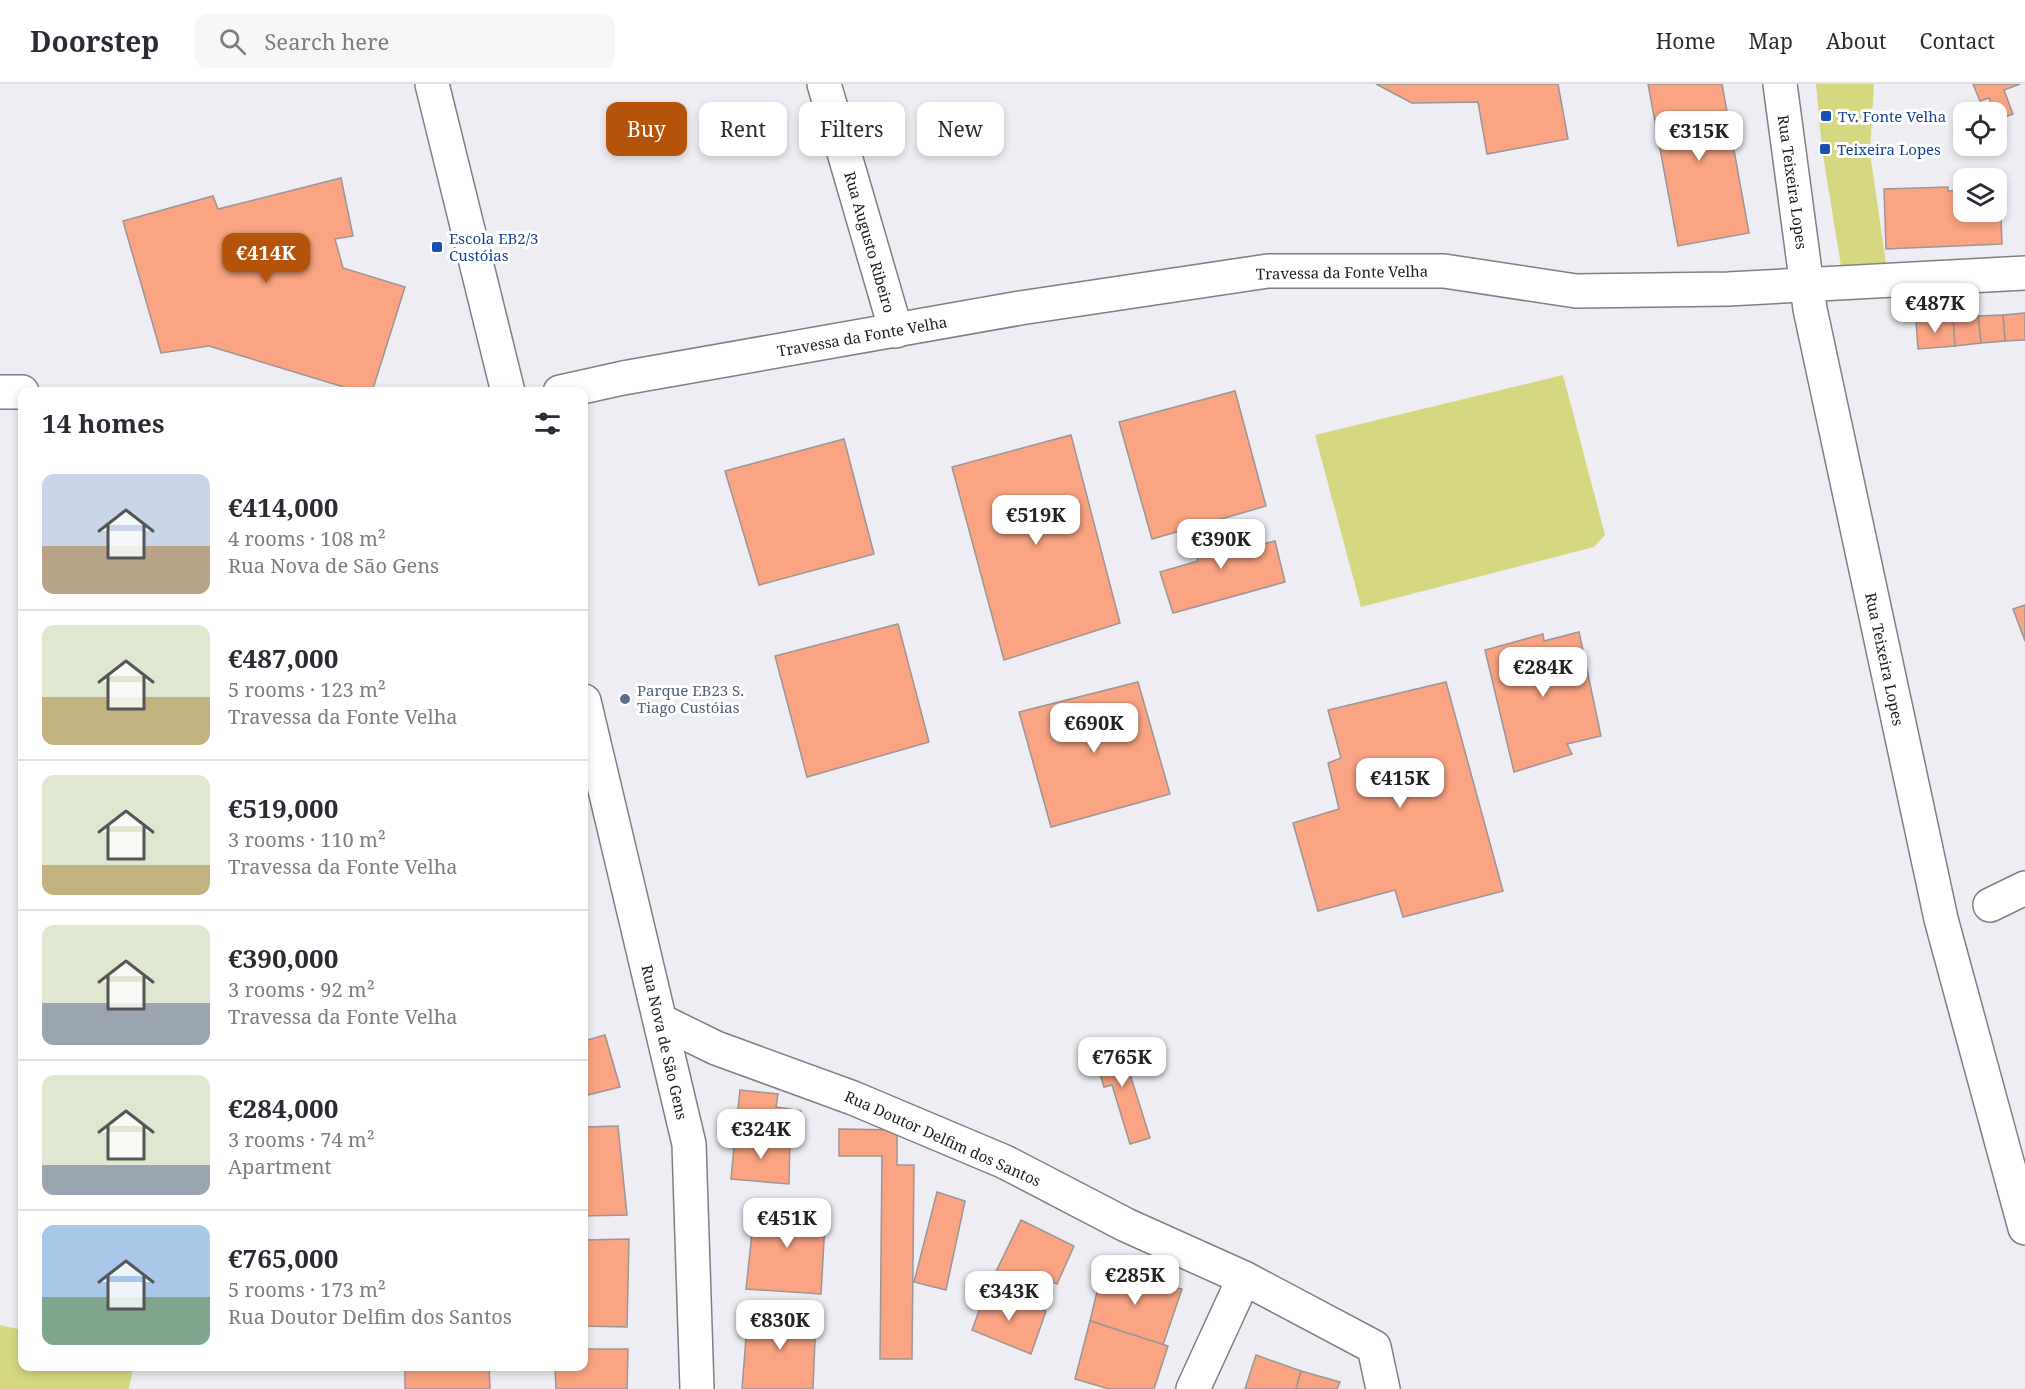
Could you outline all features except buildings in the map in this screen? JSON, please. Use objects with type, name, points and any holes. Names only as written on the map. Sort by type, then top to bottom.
[{"type":"street","points":[[432,84],[507,387]]},
{"type":"street","name":"Rua Augusto Ribeiro","points":[[824,84],[896,331]]},
{"type":"street","name":"Rua Teixeira Lopes","points":[[1780,84],[1815,333],[1941,919],[2025,1228]]},
{"type":"street","name":"Travessa da Fonte Velha","points":[[582,387],[1020,308],[1268,271],[1444,271],[1576,291],[1728,289],[2025,273]]},
{"type":"street","points":[[0,392],[18,392]]},
{"type":"street","name":"Rua Nova de São Gens","points":[[588,718],[689,1144],[697,1389]]},
{"type":"street","points":[[1990,905],[2025,888]]},
{"type":"street","name":"Rua Doutor Delfim dos Santos","points":[[661,1022],[716,1048],[854,1098],[1005,1162],[1126,1225],[1244,1278],[1374,1347],[1383,1389]]},
{"type":"street","points":[[1193,1389],[1244,1278]]},
{"type":"green space","points":[[1816,84],[1874,84],[1870,153],[1887,270],[1841,266],[1822,149]]},
{"type":"green space","points":[[1563,375],[1605,535],[1594,547],[1361,607],[1315,435]]},
{"type":"green space","points":[[0,1325],[18,1329],[18,1371],[132,1371],[129,1389],[0,1389]]},
{"type":"place","name":"Tv. Fonte Velha","points":[[1826,116]]},
{"type":"place","name":"Teixeira Lopes","points":[[1825,149]]},
{"type":"place","name":"Escola EB2/3 Custóias","points":[[437,247]]},
{"type":"place","name":"Parque EB23 S. Tiago Custóias","points":[[625,699]]}]
